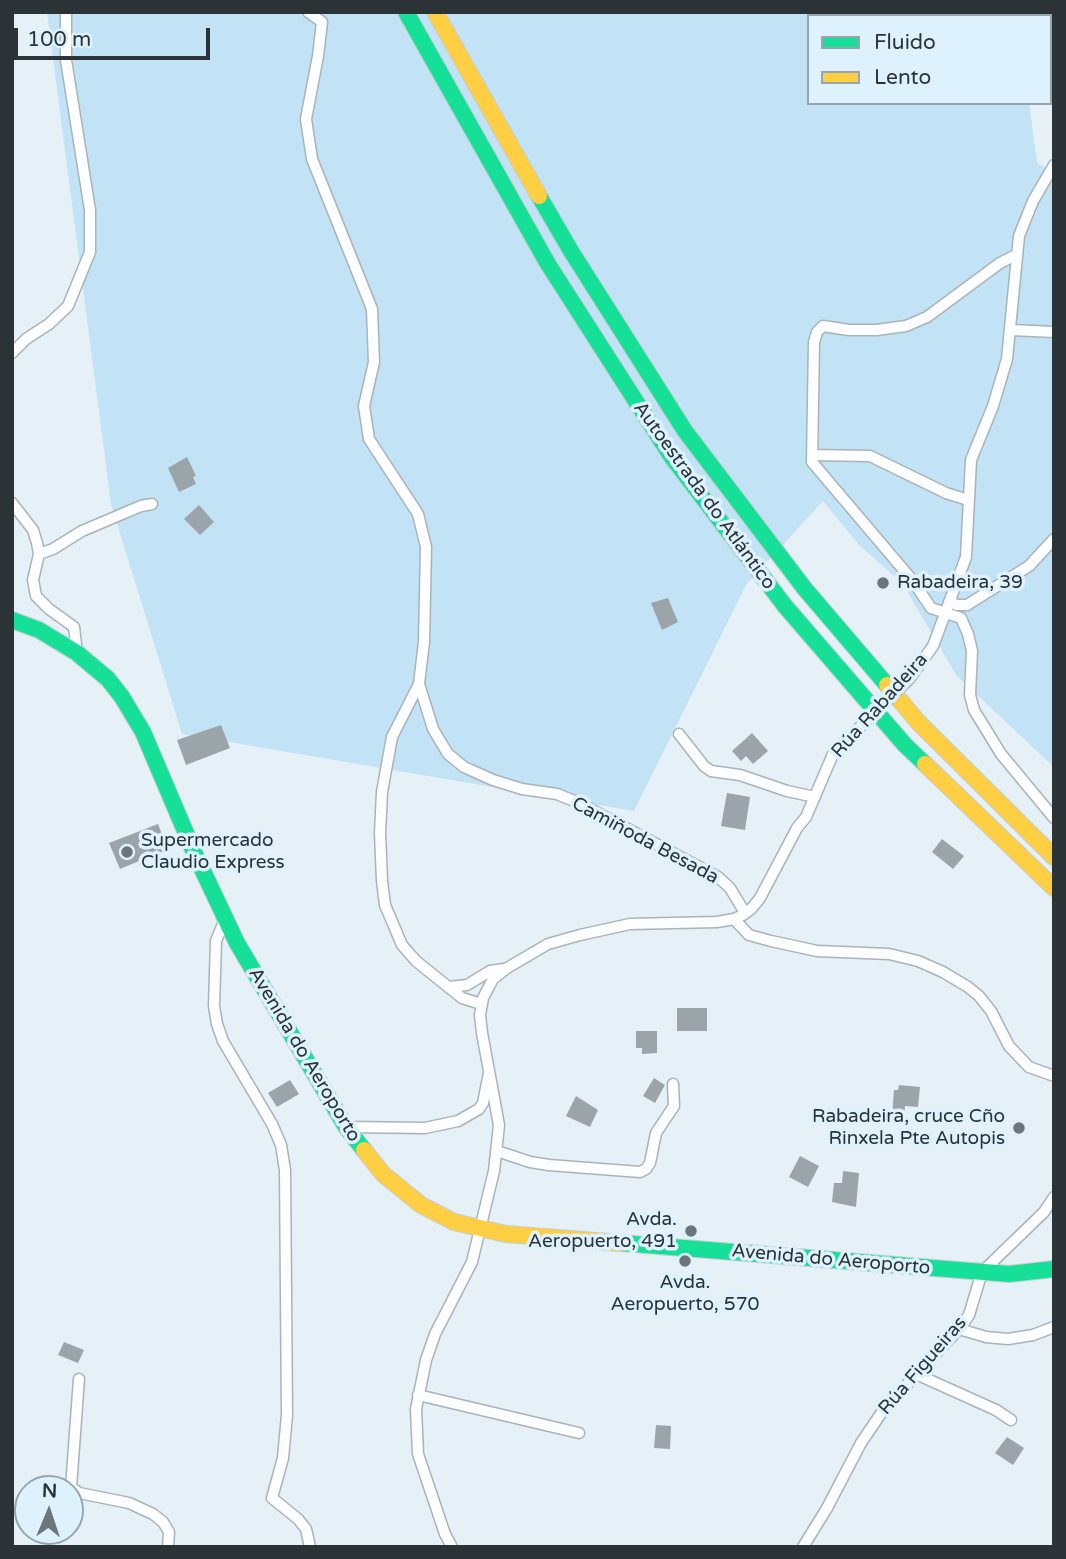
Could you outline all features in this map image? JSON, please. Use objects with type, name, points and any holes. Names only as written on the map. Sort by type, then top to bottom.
[{"type":"main road","name":"Autoestrada do Atlántico","points":[[406,12],[548,264],[671,456],[785,606],[905,745],[1054,888]]},
{"type":"main road","name":"Autoestrada do Atlántico","points":[[435,12],[571,251],[685,431],[805,589],[919,723],[1054,858]]},
{"type":"main road","name":"Avenida do Aeroporto","points":[[12,620],[39,630],[77,653],[108,680],[138,723],[225,919],[346,1127],[367,1156],[398,1188],[421,1205],[454,1222],[481,1230],[515,1235],[1009,1274],[1054,1269]]},
{"type":"street","points":[[12,353],[68,306],[90,252],[90,210],[66,60],[66,12]]},
{"type":"street","points":[[308,12],[322,22],[306,119],[312,159],[372,309],[374,362],[364,406],[369,439],[418,514],[426,547],[424,642],[419,684],[392,737],[382,792],[382,881],[385,905],[402,945],[416,961],[462,998],[481,1004],[482,1033],[499,1125],[497,1151],[472,1262],[435,1334],[418,1395],[415,1432],[418,1454],[445,1534],[452,1547]]},
{"type":"street","name":"Rúa Rabadeira","points":[[481,1004],[494,979],[507,968],[548,944],[630,924],[696,923],[734,919],[745,913],[760,898],[815,797],[833,754],[910,678],[933,646],[966,557],[973,451],[1001,382],[1011,330],[1016,255],[1025,220],[1042,183],[1054,165]]},
{"type":"street","points":[[1016,255],[1000,263],[927,317],[906,326],[877,330],[823,326],[817,332],[814,342],[812,462],[913,581],[931,608],[961,618],[972,651],[970,695],[974,710],[1001,754],[1054,818]]},
{"type":"street","points":[[1011,330],[1054,332]]},
{"type":"street","points":[[812,455],[870,456],[946,493],[968,500]]},
{"type":"street","points":[[12,503],[33,530],[38,554],[33,580],[36,596],[48,609],[74,628],[77,653]]},
{"type":"street","points":[[38,554],[82,531],[152,504]]},
{"type":"street","points":[[949,602],[967,605],[1029,566],[1054,539]]},
{"type":"street","name":"Camiñoda Besada","points":[[419,684],[433,729],[448,754],[464,766],[513,786],[558,794],[579,803],[718,877],[730,888],[745,913]]},
{"type":"street","points":[[679,734],[711,771],[740,775],[786,791],[815,797]]},
{"type":"street","points":[[225,919],[215,941],[214,1006],[217,1024],[223,1041],[272,1124],[281,1145],[285,1170],[287,1415],[283,1458],[272,1498],[290,1511],[306,1529],[310,1547]]},
{"type":"street","points":[[734,919],[749,935],[771,942],[817,951],[889,954],[918,961],[943,972],[968,986],[979,996],[991,1011],[1009,1046],[1029,1067],[1054,1076]]},
{"type":"street","name":"Rúa Rabadeira","points":[[447,987],[467,985],[489,971],[507,968]]},
{"type":"street","points":[[346,1127],[425,1128],[458,1121],[479,1109],[490,1070]]},
{"type":"street","points":[[497,1151],[549,1165],[640,1172],[650,1163],[656,1133],[674,1106],[673,1084]]},
{"type":"street","name":"Rúa Figueiras","points":[[803,1547],[861,1443],[890,1401],[959,1329],[969,1315],[982,1272],[1044,1212],[1054,1197]]},
{"type":"street","points":[[959,1329],[986,1337],[1008,1339],[1033,1335],[1054,1327]]},
{"type":"street","points":[[916,1374],[996,1410],[1011,1420]]},
{"type":"street","points":[[79,1380],[71,1487],[79,1493],[129,1503],[153,1514],[169,1531],[168,1547]]},
{"type":"street","points":[[418,1395],[579,1433]]},
{"type":"shaded area","points":[[47,12],[1016,12],[807,14],[807,105],[1029,105],[1037,163],[1054,172],[1054,767],[957,676],[902,583],[859,545],[823,501],[746,585],[634,811],[182,734],[111,504]]},
{"type":"building","points":[[187,457],[196,476],[193,477],[196,484],[179,492],[168,468]]},
{"type":"building","points":[[199,505],[214,522],[200,535],[184,519]]},
{"type":"building","points":[[668,598],[678,622],[662,630],[651,603]]},
{"type":"building","points":[[221,725],[230,748],[186,765],[177,740]]},
{"type":"building","points":[[752,733],[768,751],[753,764],[746,756],[741,761],[732,751]]},
{"type":"building","points":[[727,793],[750,797],[745,830],[721,826]]},
{"type":"building","points":[[158,824],[168,849],[120,869],[109,843]]},
{"type":"building","points":[[942,839],[964,856],[953,869],[932,852]]},
{"type":"building","points":[[677,1008],[707,1008],[707,1031],[677,1031]]},
{"type":"building","points":[[636,1031],[657,1031],[657,1053],[642,1054],[642,1048],[636,1048]]},
{"type":"building","points":[[654,1078],[665,1085],[655,1103],[643,1096]]},
{"type":"building","points":[[290,1080],[299,1094],[277,1107],[268,1093]]},
{"type":"building","points":[[899,1085],[920,1087],[918,1107],[905,1106],[904,1116],[892,1115],[894,1090],[898,1090]]},
{"type":"building","points":[[576,1096],[598,1110],[590,1127],[566,1116]]},
{"type":"building","points":[[800,1156],[819,1166],[808,1187],[789,1177]]},
{"type":"building","points":[[843,1171],[859,1173],[856,1207],[832,1202],[834,1183],[842,1183]]},
{"type":"building","points":[[64,1342],[84,1350],[78,1363],[58,1355]]},
{"type":"building","points":[[656,1425],[671,1426],[670,1449],[654,1448]]},
{"type":"building","points":[[1007,1437],[1024,1448],[1013,1465],[995,1453]]},
{"type":"traffic: fast","points":[[406,12],[548,264],[671,456],[785,606],[905,745],[925,764]]},
{"type":"traffic: fast","points":[[539,196],[685,431],[805,589],[887,685]]},
{"type":"traffic: fast","points":[[12,620],[39,630],[77,653],[108,679],[122,697],[143,732],[194,852],[237,943],[346,1127],[364,1150]]},
{"type":"traffic: fast","points":[[621,1243],[1009,1274],[1054,1269]]},
{"type":"traffic: slow","points":[[435,12],[539,196]]},
{"type":"traffic: slow","points":[[887,685],[919,723],[1054,857]]},
{"type":"traffic: slow","points":[[925,764],[1054,888]]},
{"type":"traffic: slow","points":[[364,1150],[383,1174],[421,1205],[454,1222],[506,1234],[621,1243]]},
{"type":"place","name":"Rabadeira, 39","points":[[883,583]]},
{"type":"place","name":"Supermercado Claudio Express","points":[[127,852]]},
{"type":"place","name":"Rabadeira, cruce Cño Rinxela Pte Autopis","points":[[1019,1128]]},
{"type":"place","name":"Avda. Aeropuerto, 491","points":[[691,1231]]},
{"type":"place","name":"Avda. Aeropuerto, 570","points":[[685,1261]]}]
